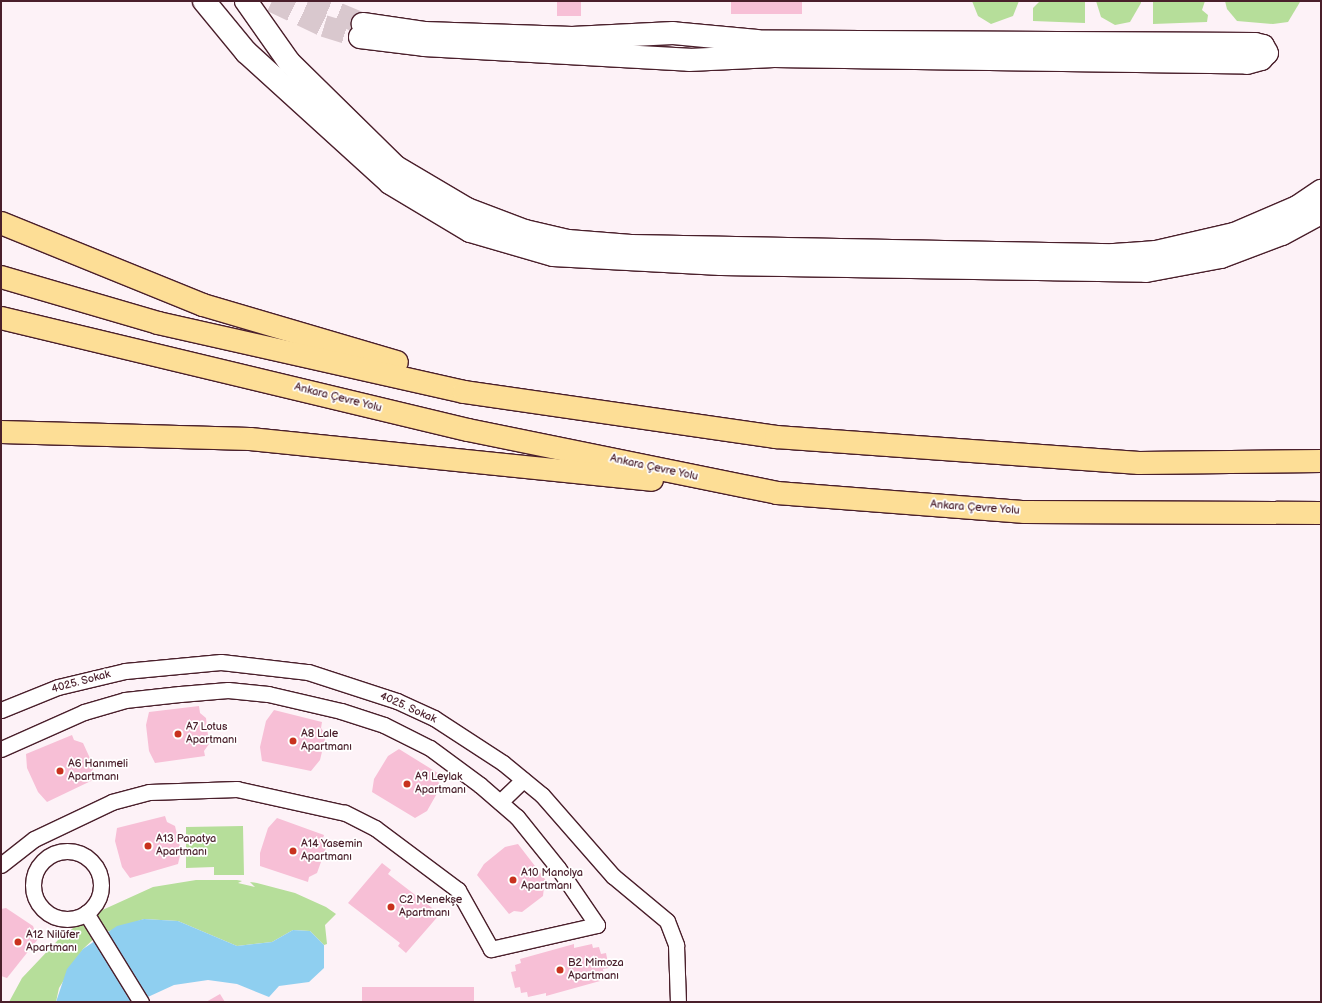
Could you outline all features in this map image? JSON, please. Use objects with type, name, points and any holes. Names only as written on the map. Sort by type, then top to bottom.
[{"type":"highway","points":[[1,223],[203,305],[394,361],[464,392]]},
{"type":"highway","points":[[1,277],[158,323],[464,392],[776,437],[1139,463],[1321,461]]},
{"type":"highway","name":"Ankara Çevre Yolu","points":[[1,318],[468,430],[777,494],[1025,512],[1321,513]]},
{"type":"highway","points":[[1,432],[250,439],[777,494]]},
{"type":"main road","points":[[204,1],[246,52],[390,183],[470,231],[553,255],[722,264],[1146,271],[1221,257],[1282,234],[1321,213]]},
{"type":"main road","points":[[246,1],[293,67],[401,171],[473,212],[525,231],[568,241],[631,246],[1114,255],[1156,252],[1234,234],[1297,207],[1321,191]]},
{"type":"main road","points":[[362,31],[572,38],[691,33],[757,40],[1255,44],[1267,51],[1261,59],[1247,63],[774,56],[689,60],[424,46],[362,31]]},
{"type":"main road","points":[[689,60],[679,54],[677,46],[680,38],[691,33]]},
{"type":"street","name":"4025. Sokak","points":[[1,710],[58,687],[125,671],[221,662],[308,672],[397,701],[462,734],[542,795],[613,876],[667,921],[676,945],[678,1002]]},
{"type":"street","points":[[1,749],[47,726],[125,700],[228,690],[309,702],[384,725],[430,748],[500,802],[517,817],[558,868],[597,925],[491,949],[458,890],[375,828],[340,812],[237,789],[149,792],[112,802],[34,839],[1,865]]},
{"type":"street","points":[[500,802],[523,780]]},
{"type":"street","points":[[74,852],[84,855],[98,870],[101,879],[98,898],[86,914],[67,919],[48,913],[36,896],[35,876],[45,859],[54,854],[74,852]]},
{"type":"street","points":[[86,914],[141,1002]]},
{"type":"green space","points":[[972,1],[1019,1],[1013,16],[991,24],[978,16]]},
{"type":"green space","points":[[1040,1],[1085,1],[1085,23],[1033,21],[1033,8]]},
{"type":"green space","points":[[1096,1],[1141,1],[1141,3],[1130,22],[1115,25],[1101,17]]},
{"type":"green space","points":[[1153,1],[1205,1],[1202,10],[1208,15],[1207,22],[1153,24]]},
{"type":"green space","points":[[1225,1],[1300,2],[1288,22],[1273,24],[1237,21],[1227,9]]},
{"type":"green space","points":[[243,826],[244,875],[214,875],[214,867],[186,868],[186,827]]},
{"type":"green space","points":[[196,880],[237,880],[242,881],[238,883],[255,887],[250,882],[257,883],[295,893],[326,907],[336,914],[325,925],[327,944],[324,945],[310,931],[293,930],[272,942],[237,946],[178,921],[144,919],[98,935],[83,949],[59,988],[56,1002],[9,1002],[22,978],[58,940],[87,917],[153,887]]},
{"type":"water","points":[[144,919],[178,921],[237,946],[272,942],[293,930],[310,931],[324,945],[324,968],[309,982],[279,986],[269,997],[237,984],[208,980],[174,985],[137,1002],[56,1002],[67,969],[83,949],[117,926]]},
{"type":"building","points":[[557,1],[581,1],[581,16],[557,16]]},
{"type":"building","points":[[731,1],[802,1],[802,14],[731,14]]},
{"type":"building","name":"A7 Lotus Apartmanı","points":[[199,706],[200,713],[206,718],[209,744],[204,751],[205,756],[155,763],[149,751],[146,725],[149,712]]},
{"type":"building","name":"A8 Lale Apartmanı","points":[[274,710],[322,722],[321,728],[326,735],[320,760],[311,771],[262,761],[260,747],[266,721]]},
{"type":"building","name":"A6 Hanımeli Apartmanı","points":[[72,735],[74,740],[83,743],[94,767],[90,775],[93,780],[47,802],[38,792],[27,768],[26,754]]},
{"type":"building","name":"A9 Leylak Apartmanı","points":[[399,749],[441,775],[438,780],[440,788],[427,811],[415,818],[372,792],[374,779],[388,756]]},
{"type":"building","name":"A13 Papatya Apartmanı","points":[[165,816],[167,822],[175,826],[181,851],[178,864],[130,878],[122,867],[115,841],[117,828]]},
{"type":"building","name":"A14 Yasemin Apartmanı","points":[[277,818],[324,835],[322,841],[326,848],[317,873],[309,877],[308,882],[260,866],[260,853],[268,828]]},
{"type":"building","name":"A10 Manolya Apartmanı","points":[[518,844],[548,883],[544,887],[543,896],[522,912],[514,911],[509,914],[477,875],[484,864],[505,847]]},
{"type":"building","name":"C2 Menekşe Apartmanı","points":[[382,863],[391,870],[388,874],[440,914],[406,953],[398,946],[400,943],[348,903]]},
{"type":"building","name":"A12 Nilüfer Apartmanı","points":[[6,908],[33,926],[38,939],[7,978],[1,976],[1,909]]},
{"type":"building","name":"B2 Mimoza Apartmanı","points":[[574,944],[574,948],[592,944],[593,948],[599,947],[601,954],[606,953],[609,968],[603,969],[604,976],[599,977],[600,981],[546,996],[546,993],[528,997],[527,992],[521,993],[520,987],[515,988],[511,972],[516,971],[515,965],[521,963],[520,959]]},
{"type":"building","points":[[362,987],[474,987],[474,1002],[362,1002]]},
{"type":"building","points":[[220,994],[225,1002],[206,1002]]},
{"type":"tunnel","points":[[272,1],[324,26],[360,37]]},
{"type":"tunnel","points":[[308,1],[363,24]]},
{"type":"place","name":"A7 Lotus Apartmanı","points":[[178,734]]},
{"type":"place","name":"A8 Lale Apartmanı","points":[[293,741]]},
{"type":"place","name":"A6 Hanımeli Apartmanı","points":[[60,771]]},
{"type":"place","name":"A9 Leylak Apartmanı","points":[[407,784]]},
{"type":"place","name":"A13 Papatya Apartmanı","points":[[148,846]]},
{"type":"place","name":"A14 Yasemin Apartmanı","points":[[293,851]]},
{"type":"place","name":"A10 Manolya Apartmanı","points":[[513,880]]},
{"type":"place","name":"C2 Menekşe Apartmanı","points":[[391,907]]},
{"type":"place","name":"A12 Nilüfer Apartmanı","points":[[18,942]]},
{"type":"place","name":"B2 Mimoza Apartmanı","points":[[560,970]]}]
